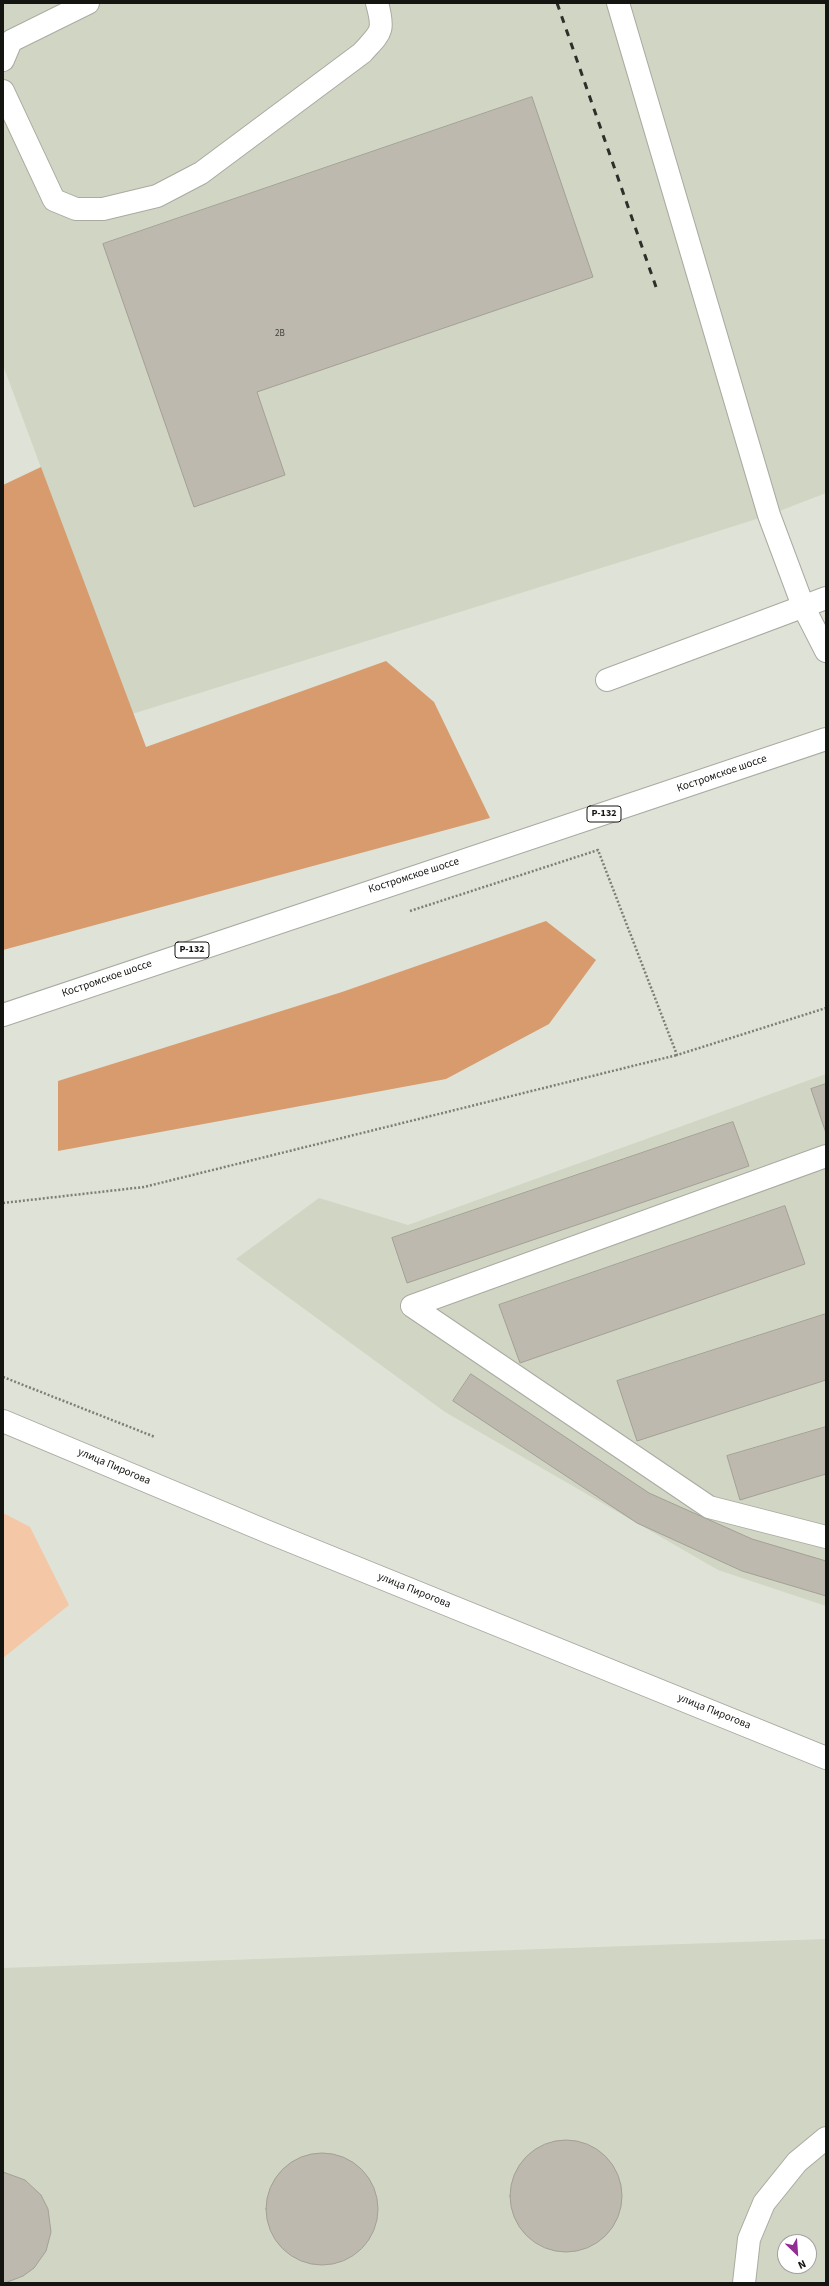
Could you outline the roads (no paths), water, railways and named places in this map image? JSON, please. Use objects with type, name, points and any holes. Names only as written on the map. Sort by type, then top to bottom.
[{"type":"main road","points":[[3,60],[11,41],[88,3]]},
{"type":"main road","points":[[3,91],[54,200],[76,209],[111,207],[157,196],[201,173],[362,53],[379,34],[382,22],[377,3]]},
{"type":"main road","points":[[618,3],[769,515],[804,606],[826,651]]},
{"type":"main road","points":[[607,680],[826,598]]},
{"type":"main road","name":"Костромское шоссе","points":[[3,1015],[381,886],[585,821],[826,739]]},
{"type":"main road","points":[[826,1156],[412,1306],[709,1507],[826,1537]]},
{"type":"main road","name":"улица Пирогова","points":[[3,1421],[268,1532],[826,1758]]},
{"type":"main road","points":[[744,2283],[748,2239],[764,2203],[797,2162],[826,2138]]},
{"type":"railway","points":[[557,3],[656,287]]}]
